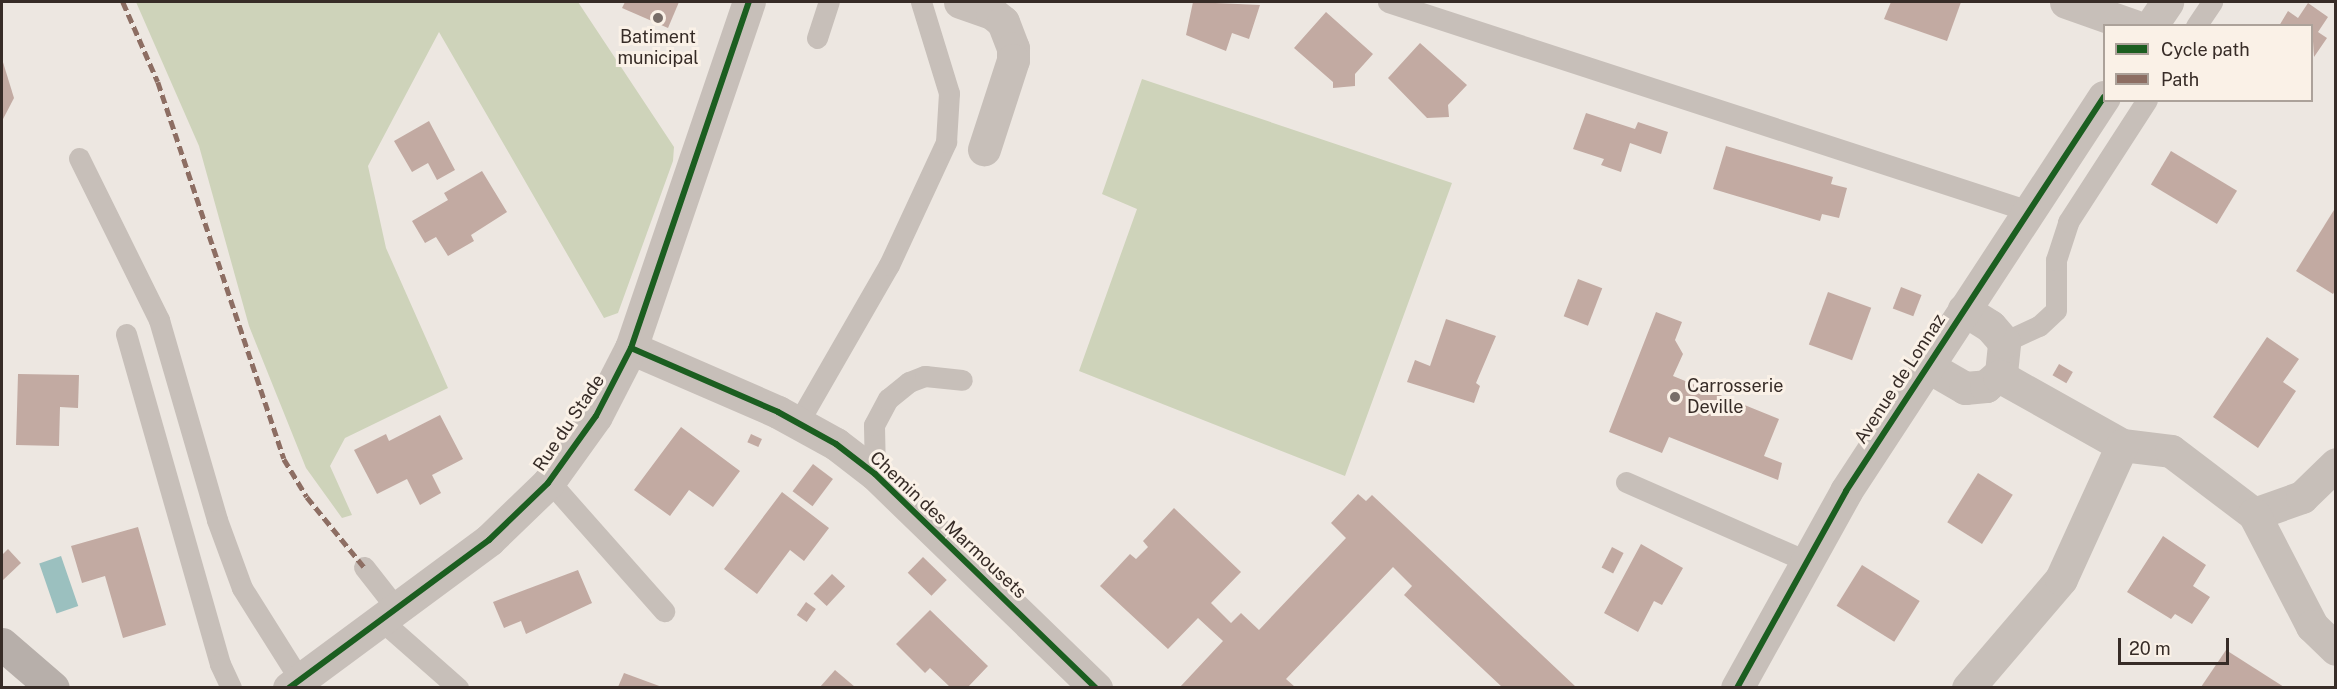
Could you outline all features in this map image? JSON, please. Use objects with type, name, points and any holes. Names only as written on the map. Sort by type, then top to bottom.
[{"type":"main road","points":[[2,644],[54,687]]},
{"type":"street","name":"Rue du Stade","points":[[294,684],[489,540],[549,480],[596,416],[632,348],[749,2]]},
{"type":"street","points":[[960,2],[992,13],[1003,22],[1013,48],[1013,60],[984,148]]},
{"type":"street","points":[[2066,2],[2128,24]]},
{"type":"street","points":[[2152,24],[2167,2]]},
{"type":"street","name":"Avenue de Lonnaz","points":[[1737,687],[1806,561],[1927,366],[2103,99]]},
{"type":"street","name":"Avenue de Lonnaz","points":[[1964,310],[1990,326],[2004,342]]},
{"type":"street","points":[[2004,342],[2005,363],[1999,376],[2122,445],[2171,451],[2254,514],[2312,626],[2336,649]]},
{"type":"street","name":"Chemin des Marmousets","points":[[632,348],[798,423],[875,474],[1096,687]]},
{"type":"street","name":"Avenue de Lonnaz","points":[[1927,366],[1965,388],[1986,386],[1999,376]]},
{"type":"street","points":[[1968,687],[2061,579],[2122,445]]},
{"type":"street","points":[[2254,514],[2302,497],[2336,464]]},
{"type":"lane","points":[[817,38],[829,2]]},
{"type":"lane","points":[[798,423],[889,265],[945,142],[949,93],[921,2]]},
{"type":"lane","points":[[1388,2],[2029,211]]},
{"type":"lane","points":[[2197,24],[2212,2]]},
{"type":"lane","points":[[2004,342],[2039,326],[2056,310],[2056,260],[2065,228],[2146,102]]},
{"type":"lane","points":[[79,158],[159,320],[232,563],[258,620],[294,684]]},
{"type":"lane","points":[[126,334],[220,664],[231,687]]},
{"type":"lane","points":[[875,474],[874,424],[888,399],[909,382],[925,376],[962,380]]},
{"type":"lane","points":[[549,480],[664,611]]},
{"type":"lane","points":[[1626,482],[1806,561]]},
{"type":"lane","points":[[364,567],[389,615],[458,687]]},
{"type":"green space","points":[[136,2],[578,2],[674,147],[673,161],[618,313],[604,318],[439,32],[368,166],[386,248],[448,388],[345,438],[330,466],[352,515],[342,518],[306,468],[249,326],[199,146]]},
{"type":"green space","points":[[1142,79],[1452,183],[1345,476],[1079,371],[1137,209],[1102,194]]},
{"type":"water","points":[[61,556],[78,606],[57,614],[39,563]]},
{"type":"building","name":"Batiment municipal","points":[[625,2],[679,2],[668,28],[622,8]]},
{"type":"building","points":[[1193,2],[1260,5],[1249,39],[1232,33],[1226,51],[1186,35]]},
{"type":"building","points":[[1891,2],[1961,2],[1947,41],[1884,19]]},
{"type":"building","points":[[2308,3],[2328,17],[2318,32],[2327,38],[2314,57],[2313,24],[2280,24],[2288,11],[2298,18]]},
{"type":"building","points":[[1326,12],[1373,54],[1355,74],[1355,86],[1333,88],[1333,82],[1294,48]]},
{"type":"building","points":[[1420,43],[1467,85],[1448,105],[1449,117],[1427,118],[1388,78]]},
{"type":"building","points":[[2,59],[14,98],[2,121]]},
{"type":"building","points":[[1586,113],[1635,129],[1638,122],[1668,132],[1661,154],[1630,143],[1621,172],[1601,165],[1604,159],[1573,149]]},
{"type":"building","points":[[429,121],[455,170],[437,180],[428,163],[412,172],[394,141]]},
{"type":"building","points":[[1726,146],[1833,177],[1831,184],[1847,188],[1839,218],[1822,214],[1820,221],[1713,189]]},
{"type":"building","points":[[2171,151],[2237,191],[2217,224],[2151,184]]},
{"type":"building","points":[[482,171],[507,212],[471,235],[474,241],[448,256],[436,237],[425,243],[412,221],[448,200],[444,193]]},
{"type":"building","points":[[2334,210],[2336,289],[2333,294],[2296,271]]},
{"type":"building","points":[[1578,279],[1602,288],[1588,326],[1564,316]]},
{"type":"building","points":[[1901,287],[1922,295],[1913,316],[1893,308]]},
{"type":"building","points":[[1828,292],[1871,308],[1852,360],[1809,345]]},
{"type":"building","name":"Carrosserie Deville","points":[[1656,312],[1682,322],[1675,340],[1683,354],[1673,376],[1779,419],[1764,456],[1782,463],[1778,480],[1669,437],[1662,453],[1609,432]]},
{"type":"building","points":[[1446,319],[1496,336],[1476,383],[1480,386],[1474,403],[1407,382],[1415,360],[1430,366]]},
{"type":"building","points":[[2267,337],[2299,359],[2283,382],[2296,391],[2258,448],[2213,417]]},
{"type":"building","points":[[2059,364],[2073,372],[2066,383],[2052,375]]},
{"type":"building","points":[[18,374],[79,375],[78,408],[60,407],[59,446],[16,445]]},
{"type":"building","points":[[440,415],[463,459],[432,475],[441,493],[420,505],[407,479],[377,494],[354,450],[386,434],[389,441]]},
{"type":"building","points":[[681,427],[740,471],[713,507],[689,490],[670,516],[634,490]]},
{"type":"building","points":[[751,434],[762,439],[758,447],[747,442]]},
{"type":"building","points":[[813,464],[833,479],[813,506],[793,491]]},
{"type":"building","points":[[1978,473],[2013,495],[1982,544],[1947,522]]},
{"type":"building","points":[[782,492],[829,528],[804,561],[790,550],[757,594],[724,569]]},
{"type":"building","points":[[1358,494],[1366,501],[1372,495],[1576,687],[1502,687],[1404,595],[1412,586],[1393,567],[1286,679],[1295,687],[1180,687],[1223,641],[1198,618],[1168,649],[1100,586],[1130,554],[1136,559],[1148,547],[1143,541],[1174,508],[1241,572],[1211,603],[1231,623],[1241,613],[1259,630],[1346,538],[1331,523]]},
{"type":"building","points":[[138,527],[166,625],[123,638],[105,576],[82,583],[71,546]]},
{"type":"building","points":[[2163,536],[2206,565],[2193,586],[2210,597],[2192,624],[2175,614],[2171,619],[2127,592]]},
{"type":"building","points":[[1641,544],[1683,568],[1662,605],[1654,601],[1638,632],[1604,613]]},
{"type":"building","points":[[1612,547],[1624,553],[1613,573],[1602,567]]},
{"type":"building","points":[[8,549],[21,563],[2,581],[2,555]]},
{"type":"building","points":[[923,557],[947,580],[931,596],[908,573]]},
{"type":"building","points":[[1862,565],[1920,601],[1894,642],[1837,606]]},
{"type":"building","points":[[578,570],[592,603],[526,634],[521,621],[504,628],[493,602]]},
{"type":"building","points":[[832,574],[845,586],[827,606],[814,594]]},
{"type":"building","points":[[806,602],[816,609],[807,622],[797,615]]},
{"type":"building","points":[[930,610],[988,666],[968,687],[950,687],[930,668],[925,673],[896,644]]},
{"type":"building","points":[[2226,650],[2284,687],[2201,687]]},
{"type":"building","points":[[835,670],[855,687],[820,687]]},
{"type":"building","points":[[624,673],[662,687],[618,687]]},
{"type":"marked path","points":[[123,2],[158,82],[284,459],[307,497],[364,567]]},
{"type":"cycle path","points":[[289,688],[489,540],[548,483],[596,416],[631,348],[749,2]]},
{"type":"cycle path","points":[[1737,688],[1846,491],[2103,99]]},
{"type":"cycle path","points":[[631,348],[778,412],[836,444],[875,474],[1096,688]]},
{"type":"place","name":"Batiment municipal","points":[[658,18]]},
{"type":"place","name":"Carrosserie Deville","points":[[1675,397]]}]
